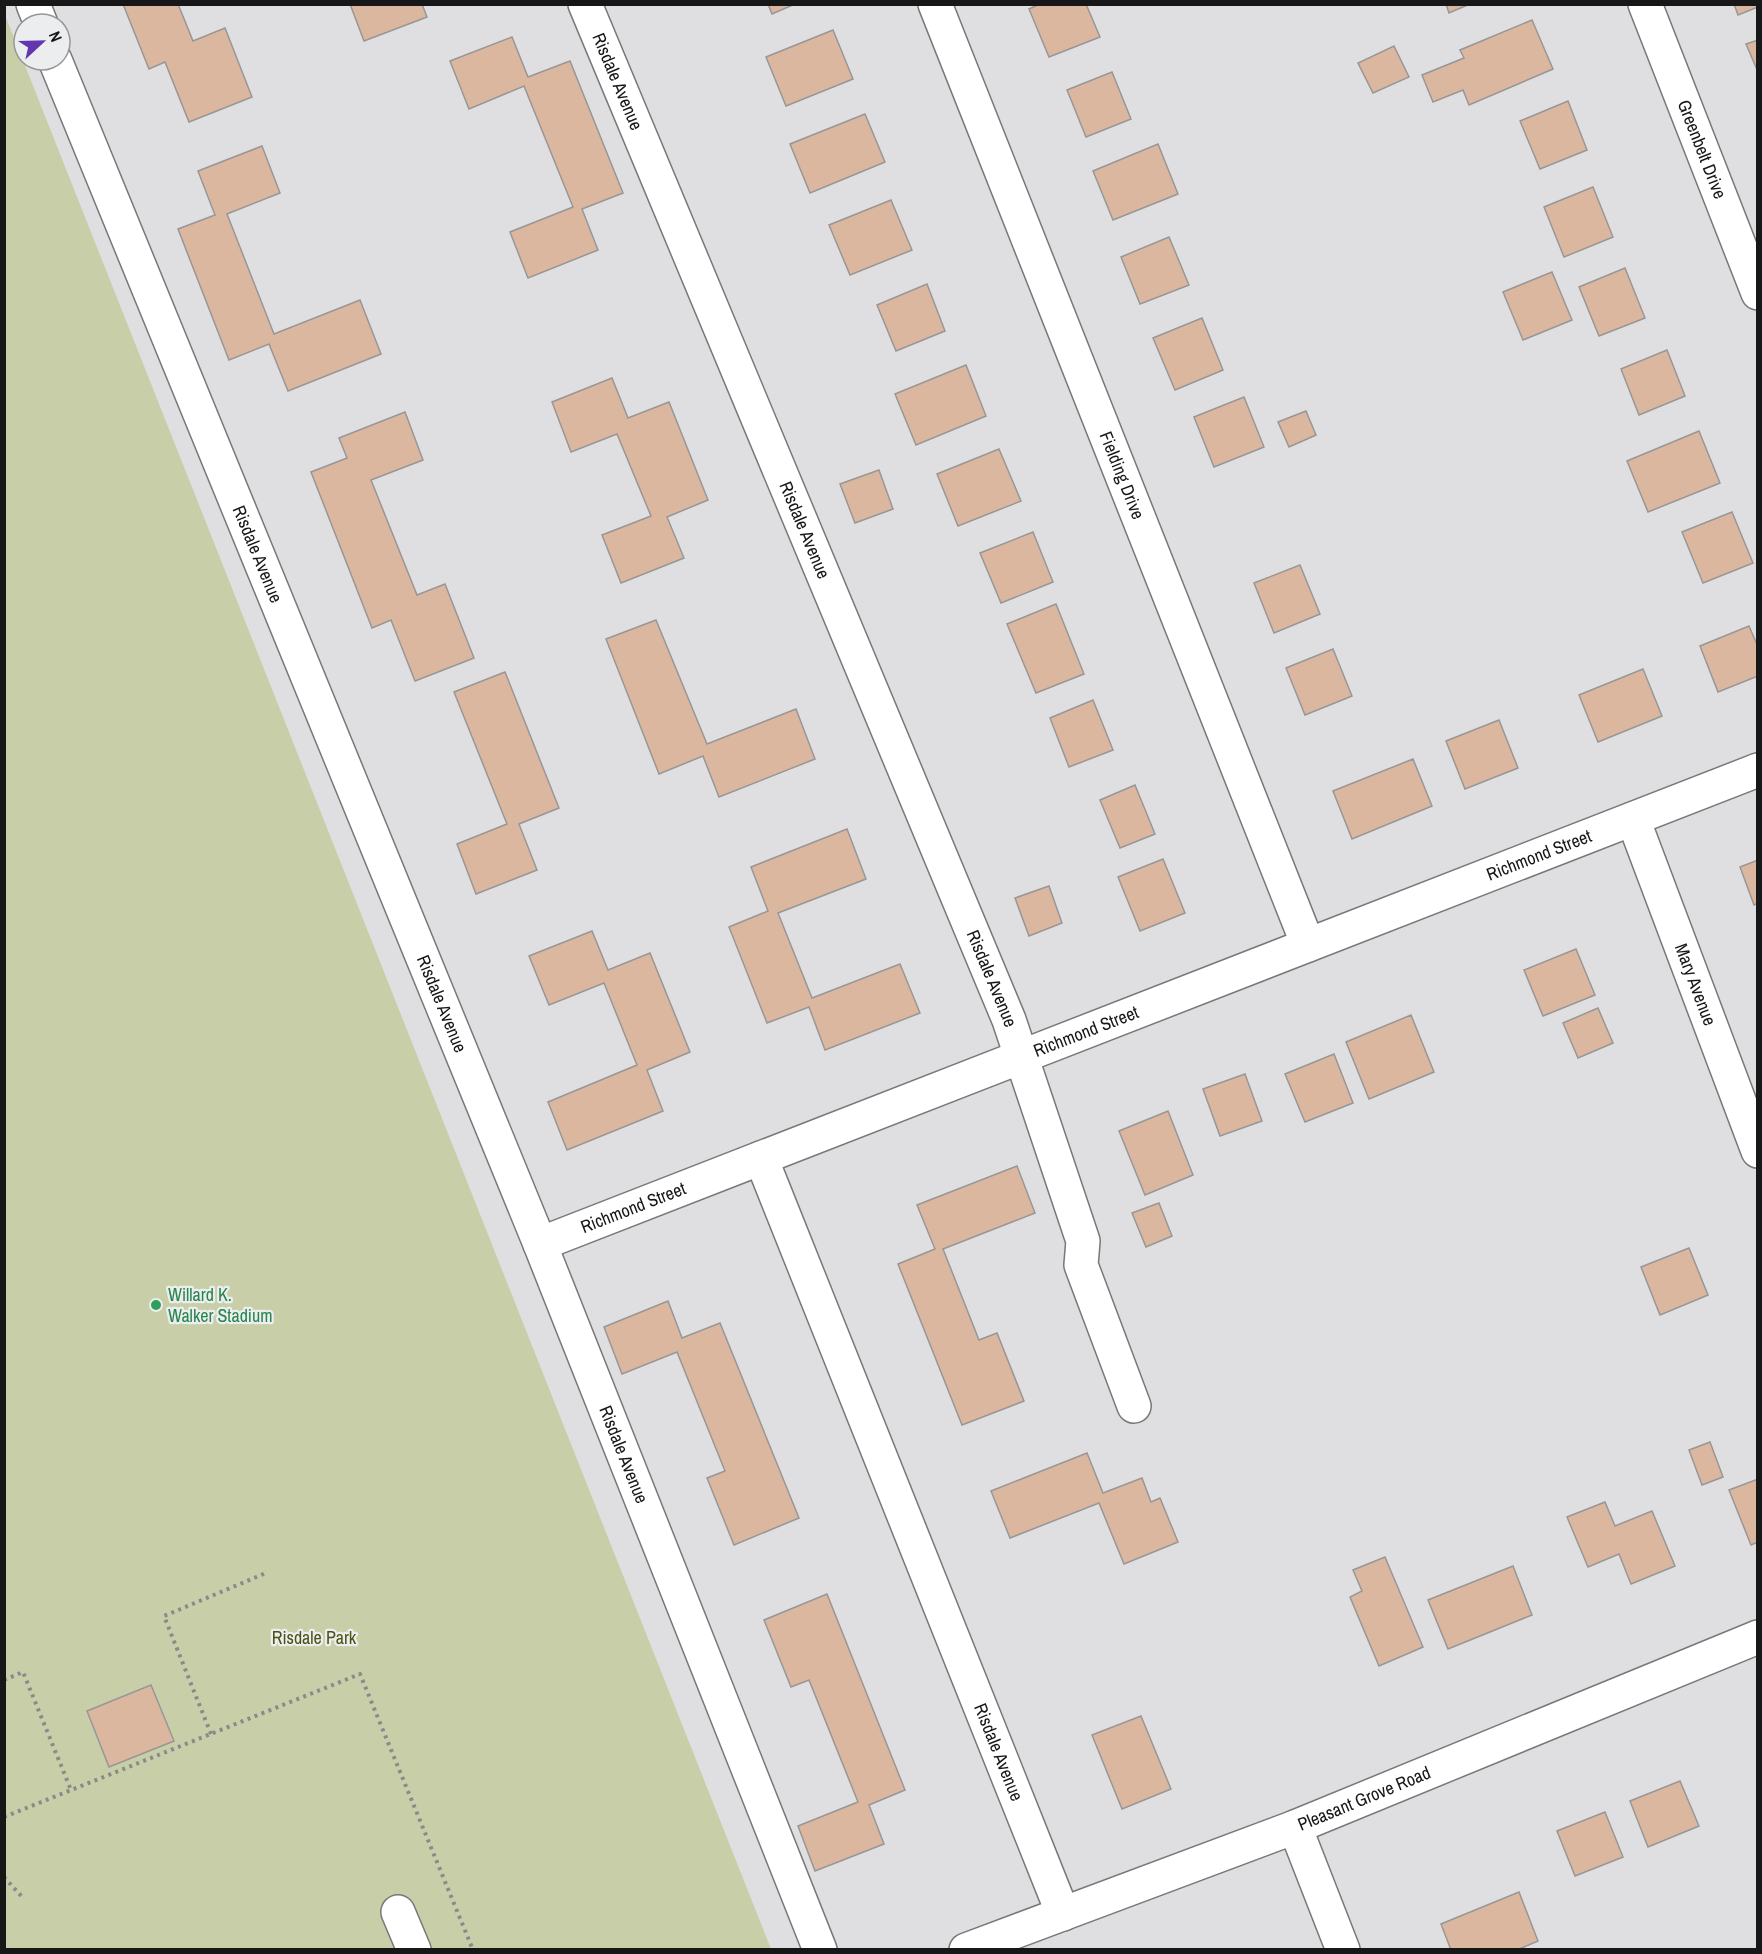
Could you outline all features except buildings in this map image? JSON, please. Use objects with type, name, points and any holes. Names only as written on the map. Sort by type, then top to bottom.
[{"type":"street","name":"Risdale Avenue","points":[[585,4],[1009,1020],[1083,1241],[1081,1265],[1134,1406]]},
{"type":"street","name":"Fielding Drive","points":[[935,4],[1308,945]]},
{"type":"street","name":"Greenbelt Drive","points":[[1645,4],[1758,293]]},
{"type":"street","name":"Risdale Avenue","points":[[60,72],[540,1244],[820,1950]]},
{"type":"street","name":"Richmond Street","points":[[540,1244],[1758,770]]},
{"type":"street","name":"Mary Avenue","points":[[1633,819],[1758,1151]]},
{"type":"street","name":"Risdale Avenue","points":[[761,1158],[1063,1914]]},
{"type":"street","name":"Pleasant Grove Road","points":[[966,1950],[1295,1827],[1758,1637]]},
{"type":"street","points":[[1295,1827],[1343,1950]]},
{"type":"street","points":[[398,1912],[414,1950]]},
{"type":"path","points":[[211,1734],[164,1616],[266,1573]]},
{"type":"path","points":[[4,1680],[23,1672],[71,1790]]},
{"type":"path","points":[[4,1817],[360,1674],[473,1950]]},
{"type":"path","points":[[4,1878],[24,1899]]},
{"type":"green space","name":"Risdale Park","points":[[5,15],[12,33],[12,72],[28,72],[771,1949],[5,1949]]},
{"type":"place","name":"Willard K. Walker Stadium","points":[[156,1305]]}]
